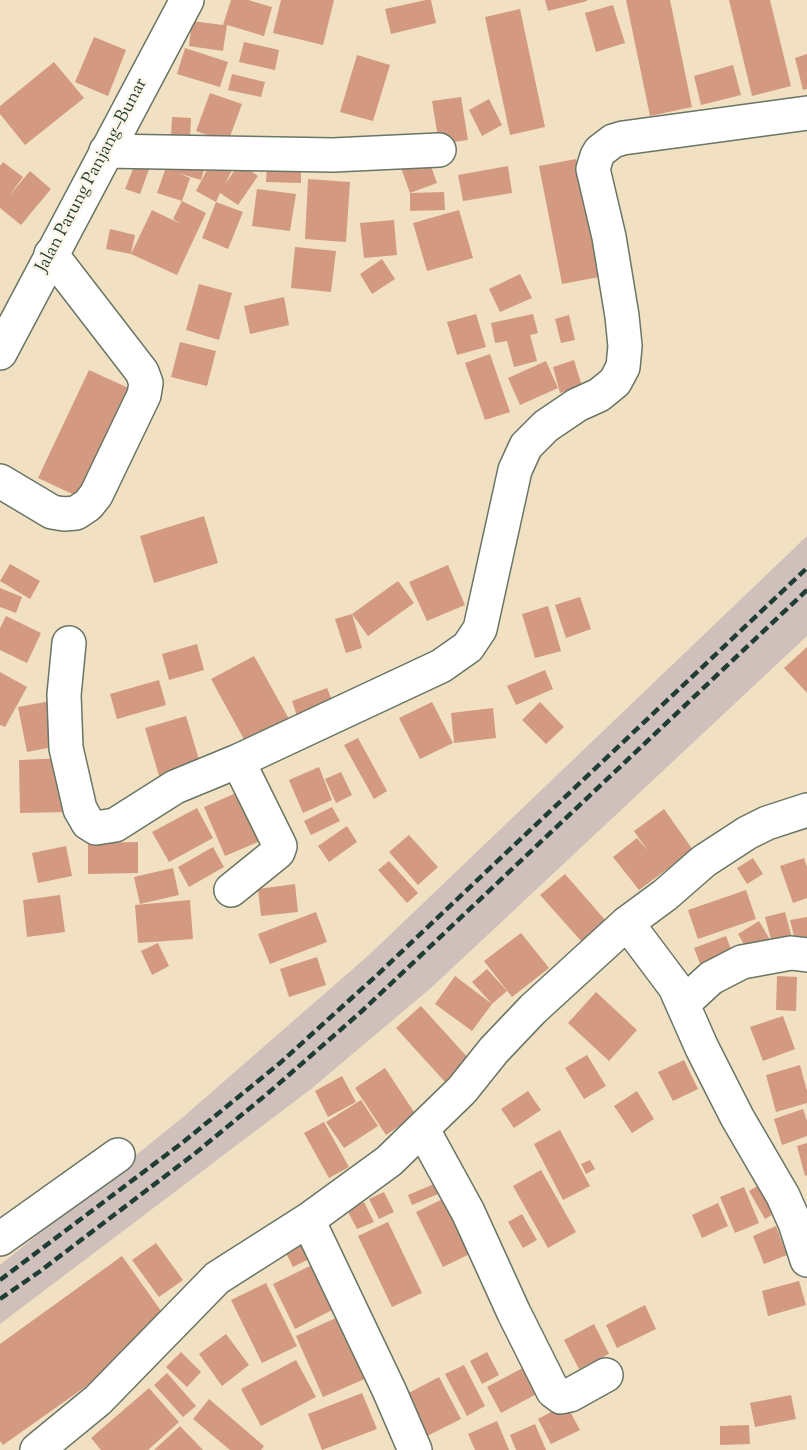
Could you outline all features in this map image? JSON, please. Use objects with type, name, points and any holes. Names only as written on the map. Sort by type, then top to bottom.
[{"type":"street","name":"Jalan Parung Panjang–Bunar","points":[[0,353],[187,0]]},
{"type":"street","points":[[69,643],[64,695],[66,748],[80,809],[88,823],[96,828],[115,825],[175,787],[238,761],[441,666],[468,647],[480,629],[515,470],[526,446],[546,426],[577,405],[599,395],[615,382],[623,366],[626,346],[622,316],[609,237],[593,170],[600,151],[613,141],[623,138],[807,113]]},
{"type":"street","points":[[106,151],[333,155],[440,150]]},
{"type":"street","points":[[0,481],[52,512],[76,513],[88,506],[96,495],[144,395],[146,383],[142,372],[51,254]]},
{"type":"street","points":[[231,890],[278,852],[280,846],[238,761]]},
{"type":"street","points":[[37,1450],[98,1400],[217,1278],[308,1220],[390,1161],[462,1090],[494,1050],[533,1009],[627,923],[665,895],[704,861],[747,833],[767,823],[807,810]]},
{"type":"street","points":[[627,923],[675,987],[684,1003],[702,1048],[736,1117],[783,1196],[807,1260]]},
{"type":"street","points":[[684,1003],[711,978],[742,962],[791,953],[807,955]]},
{"type":"street","points":[[423,1130],[468,1212],[553,1391],[561,1397],[570,1395],[606,1375]]},
{"type":"street","points":[[0,1239],[118,1155]]},
{"type":"street","points":[[308,1220],[415,1450]]},
{"type":"shaded area","points":[[807,536],[807,636],[432,987],[311,1089],[0,1324],[0,1265],[182,1118],[370,954]]},
{"type":"building","points":[[231,0],[248,0],[272,7],[264,36],[227,25],[223,51],[189,46],[192,21],[223,25]]},
{"type":"building","points":[[281,0],[334,0],[323,45],[273,33]]},
{"type":"building","points":[[431,0],[436,23],[391,34],[385,9]]},
{"type":"building","points":[[545,0],[587,0],[587,1],[548,11]]},
{"type":"building","points":[[626,0],[670,0],[692,107],[650,116]]},
{"type":"building","points":[[729,0],[770,0],[791,86],[752,96]]},
{"type":"building","points":[[613,5],[625,43],[596,52],[585,13]]},
{"type":"building","points":[[520,9],[545,127],[510,135],[485,17]]},
{"type":"building","points":[[94,37],[126,50],[108,96],[75,82]]},
{"type":"building","points":[[244,42],[279,50],[275,70],[239,62]]},
{"type":"building","points":[[185,48],[228,62],[220,87],[177,74]]},
{"type":"building","points":[[807,54],[807,89],[803,90],[795,58]]},
{"type":"building","points":[[357,55],[390,65],[373,121],[340,112]]},
{"type":"building","points":[[54,62],[84,98],[25,145],[0,114],[0,106]]},
{"type":"building","points":[[733,65],[741,95],[701,105],[694,76]]},
{"type":"building","points":[[232,74],[265,82],[261,97],[228,90]]},
{"type":"building","points":[[210,93],[242,104],[228,142],[196,131]]},
{"type":"building","points":[[461,97],[468,140],[439,144],[432,101]]},
{"type":"building","points":[[489,99],[502,125],[482,136],[469,110]]},
{"type":"building","points":[[172,117],[191,118],[190,137],[171,137]]},
{"type":"building","points":[[427,155],[437,183],[410,193],[400,165]]},
{"type":"building","points":[[170,156],[205,166],[201,180],[178,173],[190,178],[182,201],[157,193]]},
{"type":"building","points":[[137,159],[151,164],[140,194],[125,189]]},
{"type":"building","points":[[576,159],[599,277],[562,284],[539,166]]},
{"type":"building","points":[[212,160],[232,170],[225,184],[240,163],[258,176],[238,205],[220,193],[216,202],[196,191]]},
{"type":"building","points":[[3,162],[23,177],[9,196],[30,171],[51,189],[21,225],[0,208],[0,166]]},
{"type":"building","points":[[267,164],[301,165],[301,183],[266,182]]},
{"type":"building","points":[[508,166],[512,193],[463,201],[458,175]]},
{"type":"building","points":[[308,179],[350,182],[346,242],[305,239]]},
{"type":"building","points":[[257,189],[296,194],[290,231],[252,226]]},
{"type":"building","points":[[444,192],[445,210],[410,211],[410,193]]},
{"type":"building","points":[[182,201],[206,213],[177,275],[131,254],[152,210],[181,224],[173,219]]},
{"type":"building","points":[[216,202],[243,212],[228,249],[202,238]]},
{"type":"building","points":[[459,210],[473,258],[427,271],[413,223]]},
{"type":"building","points":[[394,220],[397,255],[364,258],[360,223]]},
{"type":"building","points":[[110,229],[135,235],[131,254],[106,249]]},
{"type":"building","points":[[295,247],[336,251],[331,292],[291,288]]},
{"type":"building","points":[[382,259],[395,279],[372,294],[360,274]]},
{"type":"building","points":[[520,274],[532,298],[500,312],[489,289]]},
{"type":"building","points":[[199,284],[232,293],[219,340],[186,330]]},
{"type":"building","points":[[284,297],[289,325],[250,334],[244,306]]},
{"type":"building","points":[[476,314],[486,347],[457,355],[447,322]]},
{"type":"building","points":[[533,314],[538,333],[530,335],[537,361],[514,367],[507,341],[495,343],[491,323]]},
{"type":"building","points":[[569,315],[575,340],[561,343],[555,319]]},
{"type":"building","points":[[180,342],[216,351],[207,386],[171,377]]},
{"type":"building","points":[[490,354],[510,412],[485,420],[465,363]]},
{"type":"building","points":[[574,360],[582,386],[560,393],[553,367]]},
{"type":"building","points":[[546,361],[558,388],[520,405],[508,378]]},
{"type":"building","points":[[89,370],[135,391],[83,499],[38,478]]},
{"type":"building","points":[[204,516],[218,563],[154,583],[140,536]]},
{"type":"building","points":[[10,564],[40,581],[30,599],[0,581]]},
{"type":"building","points":[[448,565],[465,605],[427,621],[409,582]]},
{"type":"building","points":[[398,581],[414,603],[368,636],[352,614]]},
{"type":"building","points":[[0,588],[22,597],[16,613],[0,607]]},
{"type":"building","points":[[580,597],[591,629],[566,638],[555,605]]},
{"type":"building","points":[[548,606],[561,651],[535,658],[522,614]]},
{"type":"building","points":[[352,614],[362,648],[346,653],[335,619]]},
{"type":"building","points":[[6,616],[41,633],[27,663],[0,650],[0,628]]},
{"type":"building","points":[[197,644],[204,670],[169,680],[162,654]]},
{"type":"building","points":[[807,647],[807,693],[784,668]]},
{"type":"building","points":[[254,656],[289,719],[246,743],[211,679]]},
{"type":"building","points":[[545,670],[553,689],[516,705],[507,686]]},
{"type":"building","points":[[0,672],[27,687],[5,727],[0,725]]},
{"type":"building","points":[[159,680],[166,705],[117,719],[110,694]]},
{"type":"building","points":[[327,688],[334,705],[298,719],[292,701]]},
{"type":"building","points":[[56,700],[64,745],[27,752],[18,707]]},
{"type":"building","points":[[432,702],[453,743],[420,759],[399,718]]},
{"type":"building","points":[[540,702],[564,727],[546,744],[522,720]]},
{"type":"building","points":[[493,708],[496,738],[454,743],[451,713]]},
{"type":"building","points":[[186,716],[200,763],[159,776],[145,728]]},
{"type":"building","points":[[358,738],[387,791],[374,799],[344,745]]},
{"type":"building","points":[[66,758],[68,812],[20,813],[19,760]]},
{"type":"building","points":[[319,767],[332,800],[303,813],[289,780]]},
{"type":"building","points":[[341,772],[352,795],[336,803],[325,779]]},
{"type":"building","points":[[243,790],[265,839],[225,856],[204,807]]},
{"type":"building","points":[[332,807],[340,821],[311,835],[304,821]]},
{"type":"building","points":[[197,808],[213,838],[169,862],[152,832]]},
{"type":"building","points":[[664,809],[693,850],[639,890],[613,857],[637,838],[648,851],[634,831]]},
{"type":"building","points":[[347,826],[357,842],[329,862],[318,846]]},
{"type":"building","points":[[409,835],[438,867],[418,885],[389,852]]},
{"type":"building","points":[[138,842],[138,873],[88,874],[88,843]]},
{"type":"building","points":[[66,846],[72,876],[38,883],[32,853]]},
{"type":"building","points":[[213,847],[224,867],[189,887],[178,867]]},
{"type":"building","points":[[753,858],[763,874],[747,884],[737,868]]},
{"type":"building","points":[[804,858],[807,867],[807,898],[793,903],[780,866]]},
{"type":"building","points":[[389,861],[418,893],[407,903],[378,870]]},
{"type":"building","points":[[173,868],[179,895],[140,904],[134,877]]},
{"type":"building","points":[[565,874],[606,921],[582,942],[540,895]]},
{"type":"building","points":[[295,884],[298,912],[261,916],[258,889]]},
{"type":"building","points":[[746,890],[756,919],[698,939],[688,910]]},
{"type":"building","points":[[60,895],[65,932],[27,937],[23,900]]},
{"type":"building","points":[[190,900],[193,939],[138,943],[135,905]]},
{"type":"building","points":[[316,912],[327,942],[270,964],[258,934]]},
{"type":"building","points":[[785,912],[792,938],[772,943],[765,917]]},
{"type":"building","points":[[807,917],[807,950],[798,952],[790,920]]},
{"type":"building","points":[[759,921],[772,943],[751,956],[738,934]]},
{"type":"building","points":[[521,933],[549,968],[512,997],[484,961]]},
{"type":"building","points":[[726,936],[736,962],[704,974],[694,948]]},
{"type":"building","points":[[158,943],[169,966],[152,975],[141,951]]},
{"type":"building","points":[[317,957],[326,985],[289,997],[280,969]]},
{"type":"building","points":[[487,969],[507,991],[492,1004],[472,982]]},
{"type":"building","points":[[455,976],[492,1004],[472,1031],[435,1004]]},
{"type":"building","points":[[777,976],[797,977],[796,1011],[776,1010]]},
{"type":"building","points":[[596,992],[637,1030],[609,1061],[568,1023]]},
{"type":"building","points":[[421,1006],[470,1060],[446,1083],[396,1028]]},
{"type":"building","points":[[783,1016],[795,1049],[763,1061],[750,1027]]},
{"type":"building","points":[[587,1055],[606,1086],[584,1099],[565,1068]]},
{"type":"building","points":[[684,1060],[698,1089],[673,1101],[658,1072]]},
{"type":"building","points":[[800,1065],[807,1091],[807,1103],[776,1112],[766,1075]]},
{"type":"building","points":[[385,1068],[416,1115],[386,1135],[355,1088]]},
{"type":"building","points":[[342,1076],[356,1102],[328,1117],[315,1091]]},
{"type":"building","points":[[528,1091],[541,1110],[514,1128],[501,1109]]},
{"type":"building","points":[[637,1091],[654,1119],[632,1133],[614,1106]]},
{"type":"building","points":[[361,1100],[378,1126],[344,1148],[326,1122]]},
{"type":"building","points":[[803,1109],[807,1121],[807,1136],[782,1145],[774,1119]]},
{"type":"building","points":[[324,1122],[349,1167],[329,1178],[304,1133]]},
{"type":"building","points":[[560,1130],[590,1186],[563,1200],[534,1144]]},
{"type":"building","points":[[807,1143],[807,1175],[805,1176],[797,1146]]},
{"type":"building","points":[[590,1160],[595,1169],[586,1174],[581,1164]]},
{"type":"building","points":[[541,1170],[576,1232],[548,1248],[513,1186]]},
{"type":"building","points":[[769,1179],[785,1207],[765,1219],[749,1191]]},
{"type":"building","points":[[441,1181],[445,1191],[412,1205],[408,1195]]},
{"type":"building","points":[[744,1187],[759,1223],[735,1233],[720,1197]]},
{"type":"building","points":[[384,1192],[394,1212],[379,1219],[369,1199]]},
{"type":"building","points":[[449,1196],[476,1251],[443,1267],[416,1212]]},
{"type":"building","points":[[364,1202],[374,1222],[357,1229],[347,1210]]},
{"type":"building","points":[[718,1203],[728,1226],[702,1238],[692,1215]]},
{"type":"building","points":[[522,1214],[537,1240],[523,1248],[508,1222]]},
{"type":"building","points":[[388,1222],[422,1293],[392,1307],[358,1236]]},
{"type":"building","points":[[776,1226],[787,1255],[764,1264],[753,1236]]},
{"type":"building","points":[[305,1238],[315,1256],[293,1267],[284,1249]]},
{"type":"building","points":[[156,1243],[183,1280],[159,1297],[132,1260]]},
{"type":"building","points":[[122,1256],[164,1315],[150,1341],[3,1445],[0,1441],[0,1344]]},
{"type":"building","points":[[314,1264],[336,1308],[295,1329],[273,1284]]},
{"type":"building","points":[[799,1281],[806,1305],[768,1316],[762,1291]]},
{"type":"building","points":[[266,1283],[297,1346],[262,1363],[231,1300]]},
{"type":"building","points":[[645,1305],[656,1329],[617,1348],[606,1325]]},
{"type":"building","points":[[347,1313],[374,1375],[323,1397],[296,1336]]},
{"type":"building","points":[[594,1324],[609,1354],[579,1369],[564,1340]]},
{"type":"building","points":[[226,1334],[249,1365],[222,1386],[199,1354]]},
{"type":"building","points":[[181,1352],[201,1372],[187,1387],[166,1367]]},
{"type":"building","points":[[487,1352],[499,1375],[482,1384],[470,1361]]},
{"type":"building","points":[[296,1360],[316,1397],[261,1426],[241,1389]]},
{"type":"building","points":[[532,1363],[546,1389],[501,1413],[487,1387]]},
{"type":"building","points":[[464,1365],[485,1406],[467,1416],[445,1374]]},
{"type":"building","points":[[167,1373],[196,1406],[183,1417],[154,1385]]},
{"type":"building","points":[[439,1377],[461,1419],[423,1438],[401,1397]]},
{"type":"building","points":[[149,1388],[179,1422],[148,1450],[101,1450],[91,1438]]},
{"type":"building","points":[[362,1393],[377,1429],[322,1450],[308,1414]]},
{"type":"building","points":[[791,1395],[796,1419],[755,1427],[750,1403]]},
{"type":"building","points":[[209,1399],[264,1446],[261,1450],[230,1450],[193,1419]]},
{"type":"building","points":[[566,1404],[580,1430],[551,1444],[538,1419]]},
{"type":"building","points":[[497,1421],[509,1450],[475,1450],[468,1434]]},
{"type":"building","points":[[535,1424],[546,1450],[516,1450],[510,1435]]},
{"type":"building","points":[[749,1425],[750,1444],[720,1445],[720,1426]]},
{"type":"building","points":[[180,1426],[203,1450],[154,1450]]},
{"type":"railway","points":[[0,1280],[182,1143],[280,1063],[376,976],[807,568]]},
{"type":"railway","points":[[0,1299],[193,1155],[362,1011],[807,590]]}]
